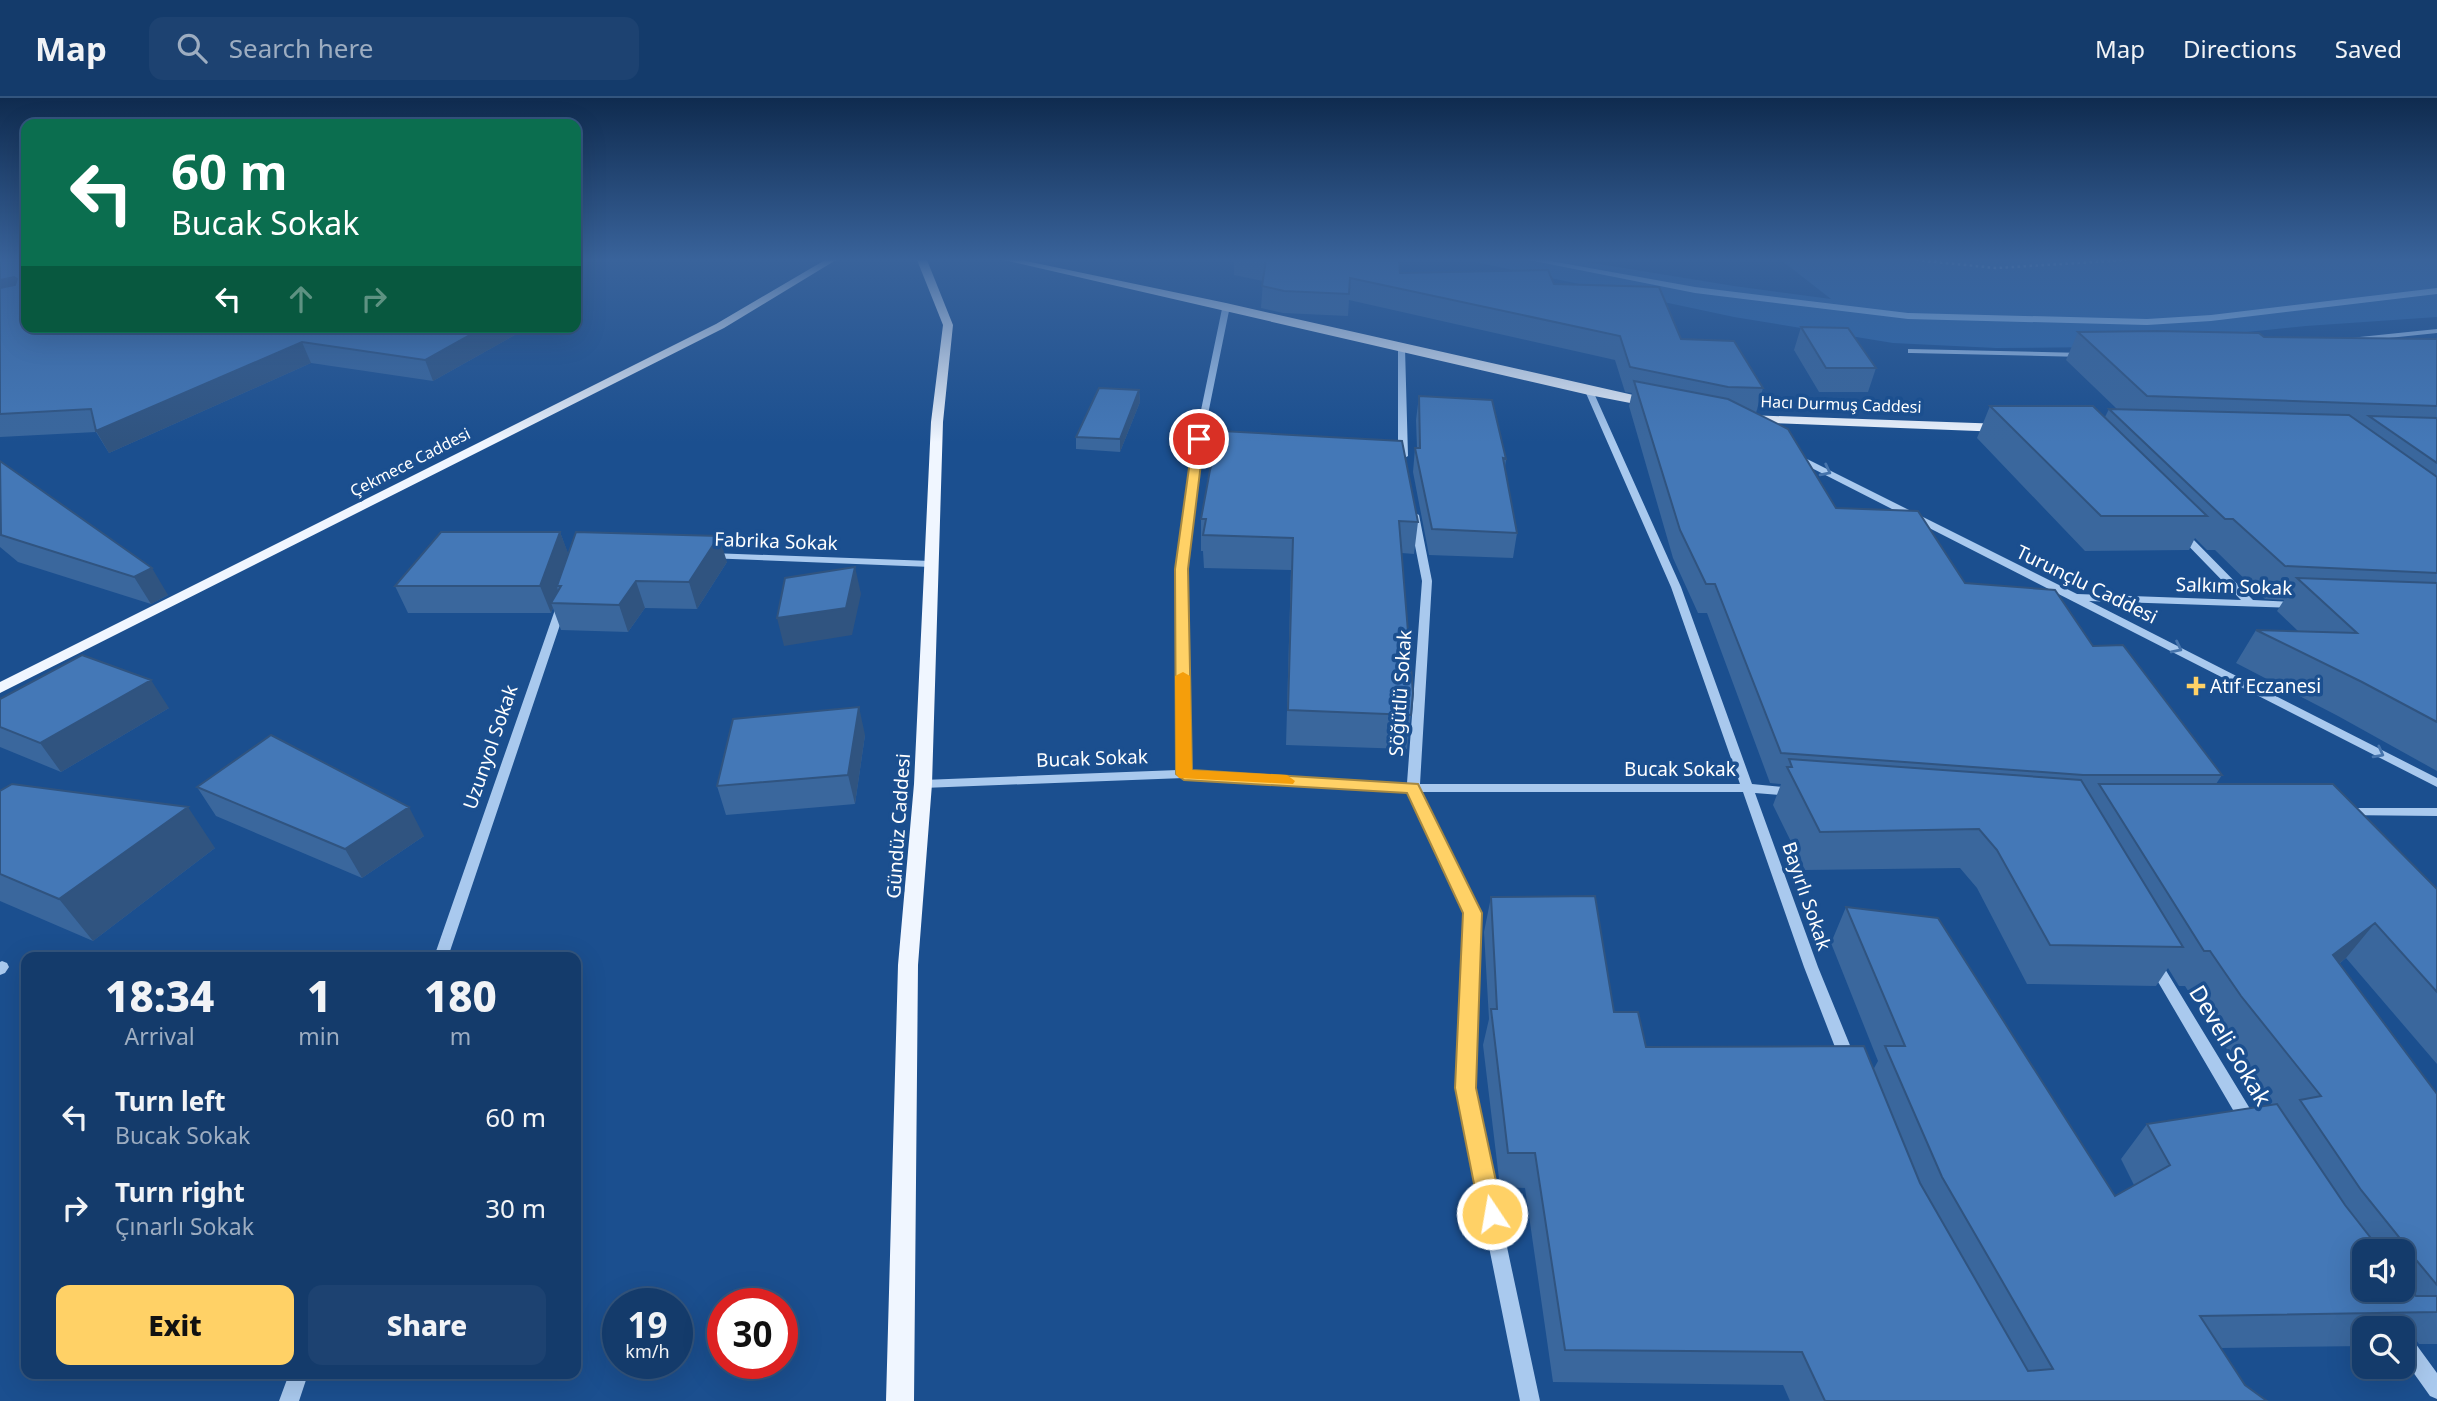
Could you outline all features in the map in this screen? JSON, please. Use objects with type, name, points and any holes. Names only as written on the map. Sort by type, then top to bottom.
[{"type":"main road","name":"Çekmece Caddesi","points":[[0,688],[729,321]]},
{"type":"main road","name":"Gündüz Caddesi","points":[[900,1401],[908,965],[923,784],[937,422],[946,321]]},
{"type":"main road","points":[[1288,321],[1589,391],[1662,405]]},
{"type":"main road","name":"Hacı Durmuş Caddesi","points":[[1735,418],[2023,428]]},
{"type":"street","points":[[1184,774],[1181,569],[1199,439],[1223,321]]},
{"type":"street","points":[[2339,341],[2437,331]]},
{"type":"street","points":[[1401,348],[1404,464]]},
{"type":"street","points":[[1911,351],[2088,355]]},
{"type":"street","name":"Bayırlı Sokak","points":[[1589,391],[1676,587],[1811,967],[1856,1080]]},
{"type":"street","name":"Turunçlu Caddesi","points":[[1782,449],[2184,651],[2437,783]]},
{"type":"street","name":"Söğütlü Sokak","points":[[1412,503],[1427,582],[1413,788],[1472,913],[1465,1088],[1531,1401]]},
{"type":"street","points":[[2174,527],[2251,604]]},
{"type":"street","name":"Fabrika Sokak","points":[[702,555],[931,564]]},
{"type":"street","name":"Uzunyol Sokak","points":[[443,952],[567,589]]},
{"type":"street","name":"Salkım Sokak","points":[[2072,597],[2304,606]]},
{"type":"street","name":"Bucak Sokak","points":[[923,784],[1184,774],[1413,788],[1749,789],[1804,793]]},
{"type":"street","points":[[2327,813],[2437,812]]},
{"type":"street","name":"Develi Sokak","points":[[2148,952],[2259,1139]]},
{"type":"street","points":[[2415,1359],[2437,1389]]},
{"type":"street","points":[[289,1401],[296,1379]]},
{"type":"shaded area","points":[[1757,321],[2382,321],[2104,347],[1996,348],[1893,343]]},
{"type":"building","points":[[0,321],[21,321],[21,333],[473,333],[425,360],[302,342],[96,431],[91,409],[0,414]]},
{"type":"building","points":[[1549,321],[1673,321],[1681,339],[1734,341],[1763,388],[1728,387],[1630,367],[1620,336]]},
{"type":"building","points":[[1801,327],[1848,328],[1876,368],[1826,368]]},
{"type":"building","points":[[2078,332],[2259,333],[2264,337],[2437,339],[2437,406],[2147,396]]},
{"type":"building","points":[[1634,381],[1728,399],[1788,429],[1836,508],[1918,511],[1965,583],[2055,590],[2093,646],[2123,645],[2222,775],[2083,775],[1781,753],[1715,584],[1706,584],[1680,530]]},
{"type":"building","points":[[1099,388],[1139,390],[1120,439],[1076,437]]},
{"type":"building","points":[[1419,396],[1492,400],[1506,459],[1503,458],[1517,533],[1432,529],[1415,448],[1420,448]]},
{"type":"building","points":[[1990,406],[2093,406],[2207,516],[2101,516]]},
{"type":"building","points":[[2109,409],[2349,415],[2437,477],[2437,573],[2285,566],[2233,519],[2225,519]]},
{"type":"building","points":[[2369,416],[2437,418],[2437,463]]},
{"type":"building","points":[[1222,431],[1402,441],[1418,522],[1399,521],[1413,693],[1411,715],[1288,710],[1293,538],[1203,535],[1206,519],[1201,519],[1210,470]]},
{"type":"building","points":[[0,461],[152,568],[134,577],[1,535]]},
{"type":"building","points":[[441,532],[560,532],[540,586],[395,586]]},
{"type":"building","points":[[576,532],[719,536],[689,582],[636,581],[619,605],[551,603],[561,586],[557,586]]},
{"type":"building","points":[[855,567],[846,608],[777,618],[785,578]]},
{"type":"building","points":[[2297,578],[2437,583],[2437,722],[2256,630],[2357,633]]},
{"type":"building","points":[[82,655],[151,680],[40,743],[0,727],[0,699]]},
{"type":"building","points":[[859,707],[848,775],[717,786],[733,719]]},
{"type":"building","points":[[271,735],[409,807],[345,849],[197,787]]},
{"type":"building","points":[[1789,759],[2081,780],[2183,947],[2050,945],[1997,850],[1979,829],[1820,832],[1787,767],[1792,767]]},
{"type":"building","points":[[12,784],[188,807],[59,899],[0,874],[0,791]]},
{"type":"building","points":[[2099,784],[2333,784],[2437,889],[2437,992],[2375,923],[2333,955],[2437,1094],[2437,1285],[2415,1259],[2415,1239],[2401,1239],[2361,1190],[2300,1100],[2321,1096],[2241,996],[2210,951],[2204,951]]},
{"type":"building","points":[[1595,896],[1614,1012],[1638,1012],[1646,1047],[1864,1046],[1920,1183],[2028,1371],[2053,1369],[1942,1177],[1885,1046],[1905,1046],[1846,907],[1938,918],[2115,1196],[2170,1165],[2147,1124],[2277,1104],[2345,1205],[2372,1239],[2352,1239],[2352,1302],[2415,1302],[2415,1295],[2437,1296],[2437,1312],[2200,1316],[2245,1385],[2267,1401],[1825,1401],[1802,1352],[1565,1350],[1535,1153],[1508,1153],[1491,1009],[1497,1009],[1491,897]]},
{"type":"waterway","points":[[2099,321],[2166,321]]},
{"type":"slow traffic","points":[[1183,676],[1184,774],[1287,781]]},
{"type":"place","name":"Atıf Eczanesi","points":[[2196,686]]},
{"type":"route","points":[[1199,439],[1181,569],[1184,774],[1413,788],[1472,913],[1465,1088],[1492,1214]]}]
